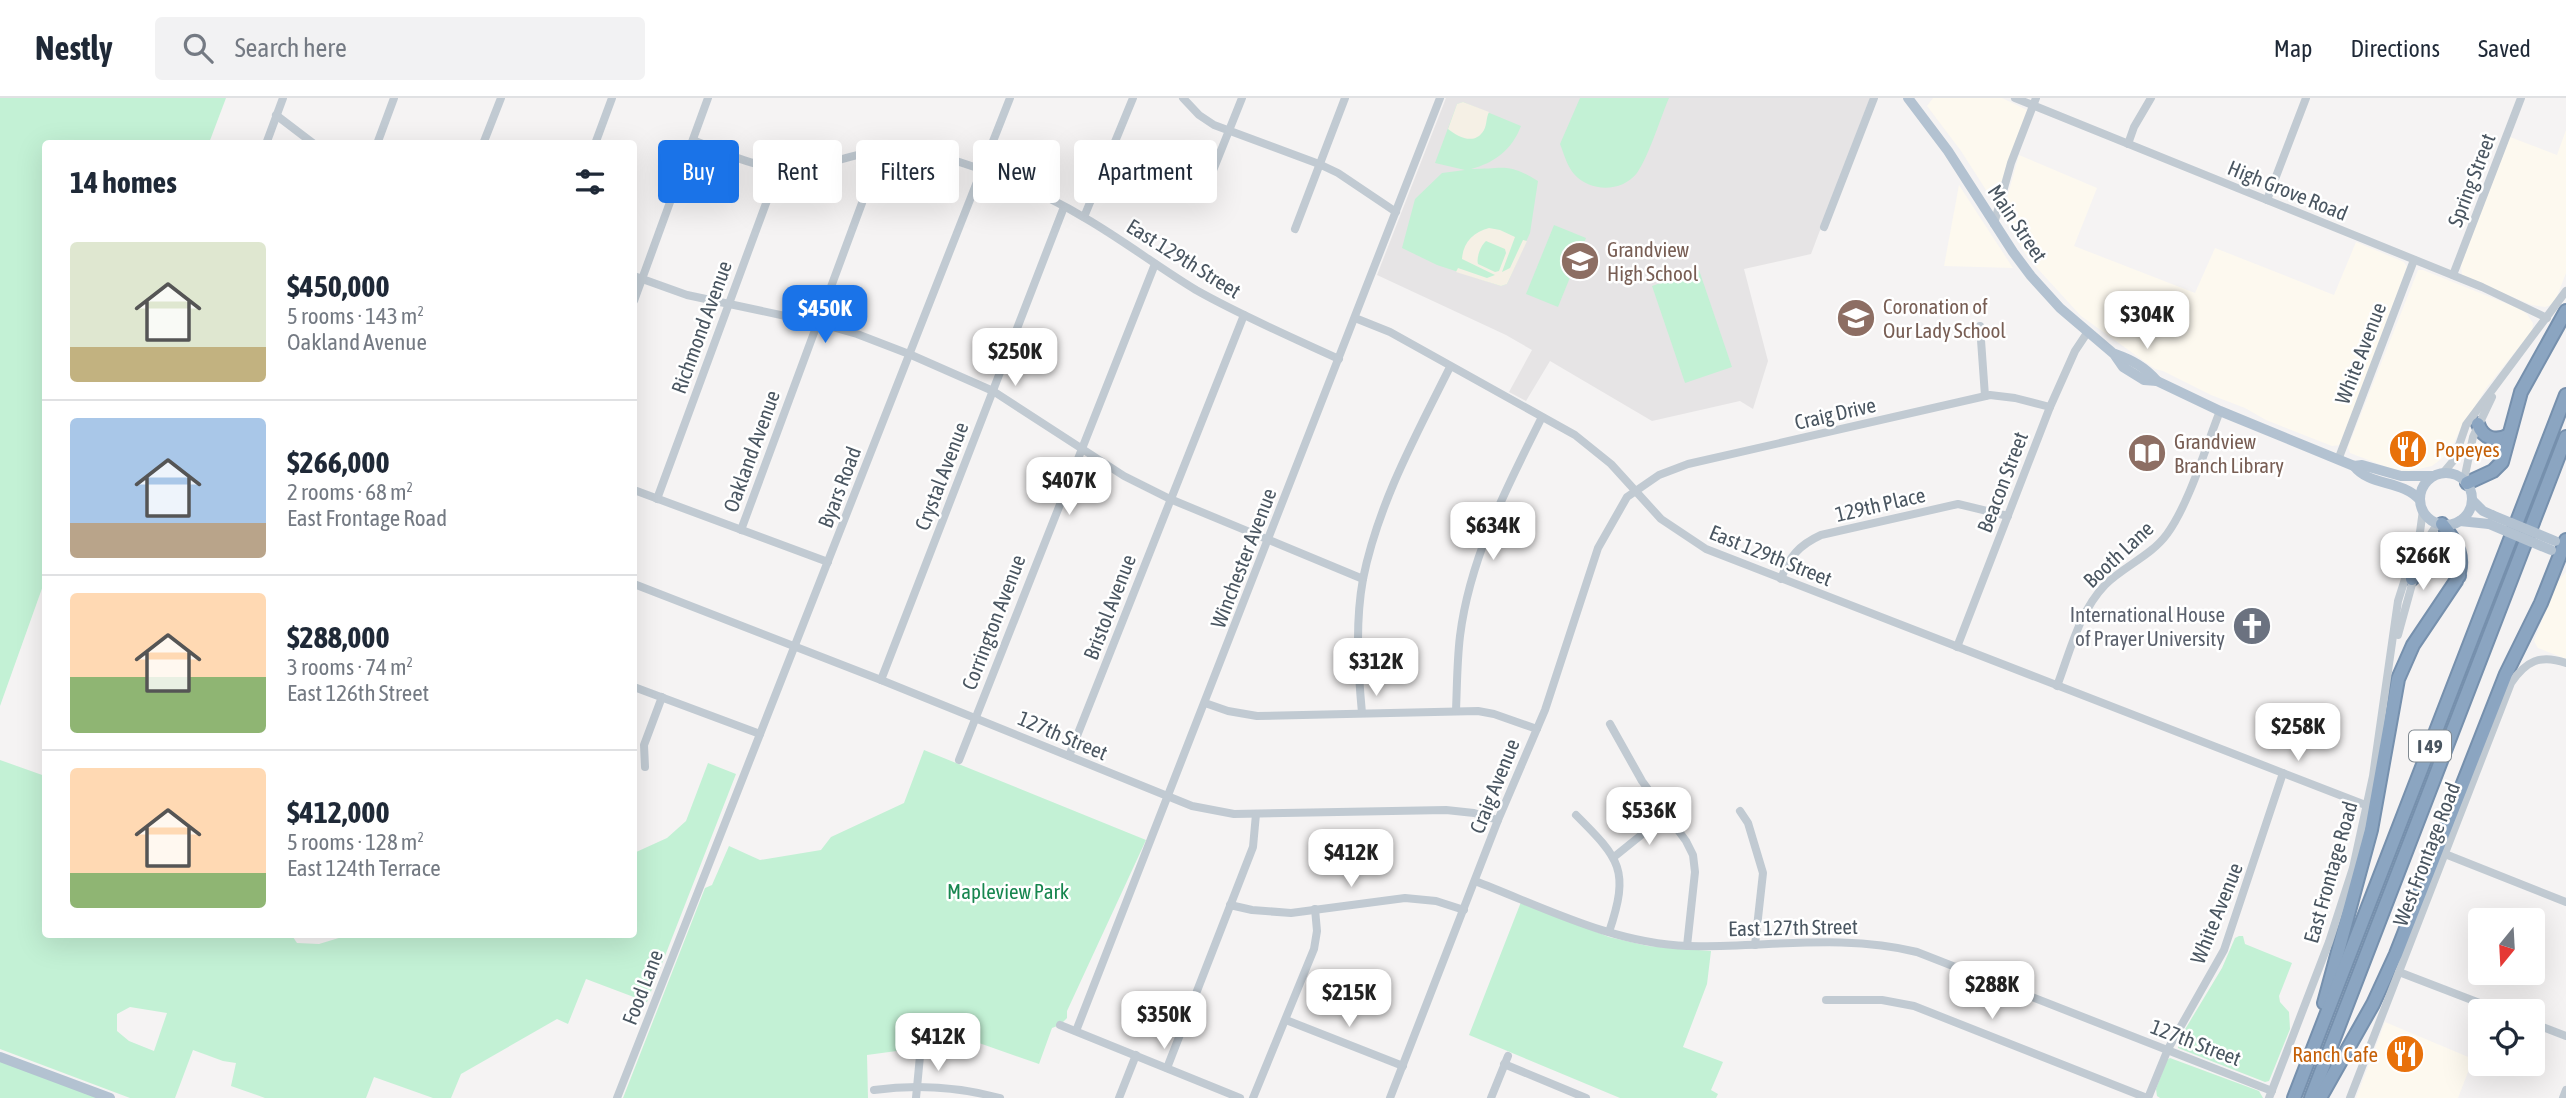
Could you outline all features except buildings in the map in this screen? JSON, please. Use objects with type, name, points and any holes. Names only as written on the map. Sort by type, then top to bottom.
[{"type":"highway","points":[[2466,481],[2484,476],[2498,467],[2504,456],[2516,404],[2525,382],[2566,311]]},
{"type":"highway","name":"I 49","points":[[2294,1098],[2566,395]]},
{"type":"highway","points":[[2478,424],[2488,437],[2499,439],[2509,435]]},
{"type":"highway","name":"I 49","points":[[2311,1098],[2566,437]]},
{"type":"highway","points":[[2315,1046],[2320,1016],[2371,830],[2398,679],[2413,645],[2459,576],[2460,553],[2456,542],[2440,524]]},
{"type":"highway","points":[[2320,1098],[2373,1004],[2390,966],[2506,674],[2548,586],[2561,547]]},
{"type":"highway","points":[[2412,579],[2421,569],[2431,564],[2451,567],[2459,576]]},
{"type":"highway","points":[[2548,586],[2566,568]]},
{"type":"main road","name":"Main Street","points":[[1908,98],[1942,143],[2031,276],[2056,304],[2114,354],[2123,367],[2144,380],[2157,381],[2220,411],[2354,466],[2365,476],[2405,487],[2421,505]]},
{"type":"main road","name":"Main Street","points":[[2354,466],[2362,465],[2401,476],[2438,475]]},
{"type":"main road","points":[[2490,519],[2472,500],[2466,481],[2454,474],[2438,475],[2423,486],[2421,505],[2431,519],[2440,524],[2490,519],[2561,547]]},
{"type":"main road","points":[[2459,521],[2469,513],[2472,500]]},
{"type":"main road","points":[[0,1057],[110,1098]]},
{"type":"street","points":[[267,140],[282,98]]},
{"type":"street","points":[[378,140],[394,98]]},
{"type":"street","points":[[485,140],[501,98]]},
{"type":"street","points":[[596,140],[612,98]]},
{"type":"street","points":[[693,140],[708,98]]},
{"type":"street","name":"Byars Road","points":[[993,140],[1010,98]]},
{"type":"street","points":[[1084,216],[1133,98]]},
{"type":"street","points":[[1183,98],[1206,121],[1338,173],[1396,212]]},
{"type":"street","points":[[1217,161],[1242,98]]},
{"type":"street","points":[[1295,229],[1345,98]]},
{"type":"street","name":"Winchester Avenue","points":[[1076,1031],[1440,98]]},
{"type":"street","points":[[1824,226],[1874,98]]},
{"type":"street","name":"High Grove Road","points":[[2015,98],[2035,102],[2127,144],[2453,275],[2547,318]]},
{"type":"street","points":[[2127,144],[2151,98]]},
{"type":"street","points":[[2267,200],[2306,98]]},
{"type":"street","name":"Spring Street","points":[[2453,275],[2521,98]]},
{"type":"street","points":[[1994,224],[2011,163],[2035,102]]},
{"type":"street","points":[[276,115],[309,140]]},
{"type":"street","name":"Byars Road","points":[[699,888],[973,192]]},
{"type":"street","points":[[668,203],[638,278],[687,295],[857,334],[908,355],[993,391],[1124,476],[1170,499],[1363,579]]},
{"type":"street","name":"Richmond Avenue","points":[[657,499],[766,203]]},
{"type":"street","name":"Oakland Avenue","points":[[741,530],[862,203]]},
{"type":"street","name":"East 129th Street","points":[[1057,203],[1084,216],[1155,264],[1244,315],[1338,358]]},
{"type":"street","name":"Crystal Avenue","points":[[881,680],[1064,206]]},
{"type":"street","name":"White Avenue","points":[[2338,460],[2414,260]]},
{"type":"street","name":"Corrington Avenue","points":[[959,760],[1155,264]]},
{"type":"street","points":[[2438,475],[2454,460],[2466,425],[2566,291]]},
{"type":"street","name":"Bristol Avenue","points":[[1069,756],[1244,315]]},
{"type":"street","name":"East 129th Street","points":[[1355,318],[1390,332],[1593,448],[1661,519],[1706,549],[2368,806]]},
{"type":"street","points":[[1980,326],[1985,396]]},
{"type":"street","name":"Beacon Street","points":[[1957,647],[2050,407],[2075,351],[2087,333]]},
{"type":"street","points":[[1362,713],[1359,650],[1363,579],[1400,467],[1450,367]]},
{"type":"street","points":[[2466,481],[2469,451],[2478,424],[2497,386]]},
{"type":"street","name":"Craig Drive","points":[[1634,491],[1659,475],[1688,464],[1985,396],[2015,398],[2050,407]]},
{"type":"street","name":"Booth Lane","points":[[2057,686],[2082,618],[2093,599],[2107,583],[2155,547],[2173,525],[2220,411]]},
{"type":"street","points":[[1456,711],[1460,636],[1476,566],[1497,508],[1542,417]]},
{"type":"street","points":[[637,491],[828,562]]},
{"type":"street","name":"Craig Avenue","points":[[1390,1098],[1537,729],[1598,548],[1616,513],[1634,491]]},
{"type":"street","name":"129th Place","points":[[1781,579],[1795,551],[1807,541],[1821,535],[1958,504],[2008,516]]},
{"type":"street","name":"East Frontage Road","points":[[2270,1094],[2336,922],[2353,868],[2368,806],[2398,601],[2420,532],[2421,505]]},
{"type":"street","name":"East Frontage Road","points":[[2393,647],[2426,541],[2440,524]]},
{"type":"street","name":"127th Street","points":[[637,585],[975,717],[1168,797],[1217,812],[1256,814],[1446,810],[1474,813],[1499,820]]},
{"type":"street","name":"West Frontage Road","points":[[2350,1098],[2511,683],[2522,667],[2540,659],[2566,663]]},
{"type":"street","points":[[637,688],[760,734]]},
{"type":"street","points":[[645,767],[644,745],[662,697]]},
{"type":"street","points":[[1205,703],[1228,711],[1257,716],[1456,711],[1494,714],[1537,729]]},
{"type":"street","points":[[1610,724],[1642,781],[1686,841],[1693,855],[1695,872],[1687,946]]},
{"type":"street","name":"White Avenue","points":[[2147,1098],[2168,1049],[2224,950],[2283,773]]},
{"type":"street","points":[[1740,811],[1748,823],[1763,873],[1755,945]]},
{"type":"street","points":[[1167,1068],[1253,847],[1256,814]]},
{"type":"street","points":[[1576,815],[1614,857],[1619,870],[1621,892],[1609,932]]},
{"type":"street","points":[[1614,857],[1666,815]]},
{"type":"street","points":[[2445,855],[2566,902]]},
{"type":"street","name":"East 127th Street","points":[[1475,881],[1609,932],[1655,943],[1687,946],[1866,943],[1893,946],[1917,952],[2108,1027]]},
{"type":"street","name":"Food Lane","points":[[617,1098],[699,888]]},
{"type":"street","points":[[1230,905],[1274,913],[1405,898],[1436,901],[1464,910]]},
{"type":"street","points":[[1254,1098],[1314,949],[1317,930],[1315,909]]},
{"type":"street","points":[[2399,972],[2469,999]]},
{"type":"street","points":[[1826,1000],[1882,1000],[1914,1006],[2147,1098]]},
{"type":"street","points":[[1286,1020],[1403,1066]]},
{"type":"street","points":[[1060,1025],[1167,1068],[1219,1094],[1240,1098]]},
{"type":"street","name":"127th Street","points":[[2108,1027],[2168,1049],[2270,1094]]},
{"type":"street","points":[[2545,1028],[2566,1036]]},
{"type":"street","points":[[1119,1098],[1136,1055]]},
{"type":"street","points":[[916,1098],[920,1056]]},
{"type":"street","points":[[1491,1098],[1506,1060],[1586,1098]]},
{"type":"street","points":[[874,1090],[915,1087],[977,1092],[1000,1098]]},
{"type":"street","points":[[2563,1098],[2566,1090]]},
{"type":"shaded area","name":"Grandview High School","points":[[1446,98],[1870,98],[1811,254],[1744,269],[1768,361],[1753,409],[1740,401],[1652,421],[1550,361],[1526,401],[1509,392],[1532,350],[1506,335],[1377,275]]},
{"type":"shaded area","points":[[1933,98],[2002,98],[2027,110],[1997,194],[1986,190],[1927,106]]},
{"type":"shaded area","points":[[2566,130],[2566,273],[2554,304],[2545,307],[2532,305],[2462,276],[2461,265],[2510,137],[2557,155]]},
{"type":"shaded area","points":[[2019,155],[2097,188],[2074,246],[2195,293],[2215,248],[2334,295],[2356,242],[2404,262],[2407,267],[2341,445],[2332,446],[2266,420],[2245,408],[2155,369],[2081,316],[2028,258],[2002,216]]},
{"type":"shaded area","points":[[1959,185],[2013,268],[1944,266]]},
{"type":"shaded area","points":[[2418,270],[2520,309],[2533,323],[2532,331],[2487,387],[2449,453],[2432,466],[2409,471],[2392,469],[2350,453],[2348,447]]},
{"type":"shaded area","points":[[2566,572],[2566,659],[2538,648],[2534,641],[2556,584]]},
{"type":"shaded area","points":[[2385,1022],[2468,1057],[2468,1072],[2458,1098],[2356,1098]]},
{"type":"green space","points":[[0,98],[226,98],[210,140],[42,140],[42,588],[0,706]]},
{"type":"green space","points":[[1580,98],[1669,98],[1641,166],[1630,180],[1623,184],[1606,188],[1588,184],[1574,174],[1568,164],[1560,144]]},
{"type":"green space","points":[[1463,102],[1521,126],[1507,149],[1487,163],[1471,169],[1512,169],[1538,181],[1530,233],[1507,284],[1501,286],[1437,265],[1402,248],[1415,199],[1442,173],[1465,170],[1435,163],[1457,104]]},
{"type":"green space","points":[[1554,225],[1586,238],[1558,307],[1526,294]]},
{"type":"green space","points":[[1699,270],[1732,367],[1685,383],[1652,286]]},
{"type":"green space","name":"Mapleview Park","points":[[924,750],[1146,840],[1067,1011],[1067,1018],[1052,1028],[1039,1064],[945,1031],[926,1047],[867,1055],[868,1098],[623,1098],[705,888],[712,885],[729,846],[760,860],[821,850],[831,837],[904,803]]},
{"type":"green space","points":[[0,760],[42,775],[42,938],[294,938],[297,943],[319,944],[339,938],[637,938],[637,852],[667,838],[686,821],[708,763],[736,774],[647,1002],[586,979],[568,1024],[557,1019],[461,1074],[451,1098],[433,1098],[374,1077],[366,1098],[265,1098],[231,1086],[236,1063],[193,1050],[175,1098],[130,1098],[0,1049]],"holes":[[[130,1007],[167,1013],[154,1051],[129,1041],[117,1031],[117,1014]]]},
{"type":"green space","points":[[1521,902],[1609,937],[1648,946],[1711,951],[1707,984],[1683,1047],[1723,1062],[1711,1090],[1718,1094],[1716,1098],[1620,1098],[1469,1035]]},
{"type":"green space","points":[[2243,936],[2245,944],[2292,963],[2279,996],[2280,1002],[2289,1012],[2290,1029],[2269,1081],[2265,1082],[2178,1048],[2178,1041],[2222,968],[2235,938]]},
{"type":"green space","points":[[0,1057],[109,1098],[0,1098]]},
{"type":"green space","points":[[2170,1058],[2259,1091],[2263,1098],[2160,1098],[2156,1089]]},
{"type":"sand","points":[[1463,102],[1489,112],[1484,130],[1476,138],[1461,137],[1448,129],[1457,104]]},
{"type":"sand","points":[[1483,230],[1500,230],[1515,237],[1502,272],[1510,268],[1523,240],[1527,241],[1507,284],[1501,286],[1456,272],[1458,268],[1487,278],[1495,275],[1462,259],[1467,243]],"holes":[[[1486,241],[1505,249],[1499,271],[1495,272],[1478,264],[1479,252]]]},
{"type":"place","name":"Grandview High School","points":[[1580,261]]},
{"type":"place","name":"Coronation of Our Lady School","points":[[1856,318]]},
{"type":"place","name":"Popeyes","points":[[2408,449]]},
{"type":"place","name":"Grandview Branch Library","points":[[2147,453]]},
{"type":"place","name":"International House of Prayer University","points":[[2252,626]]},
{"type":"place","name":"Ranch Cafe","points":[[2405,1054]]}]
